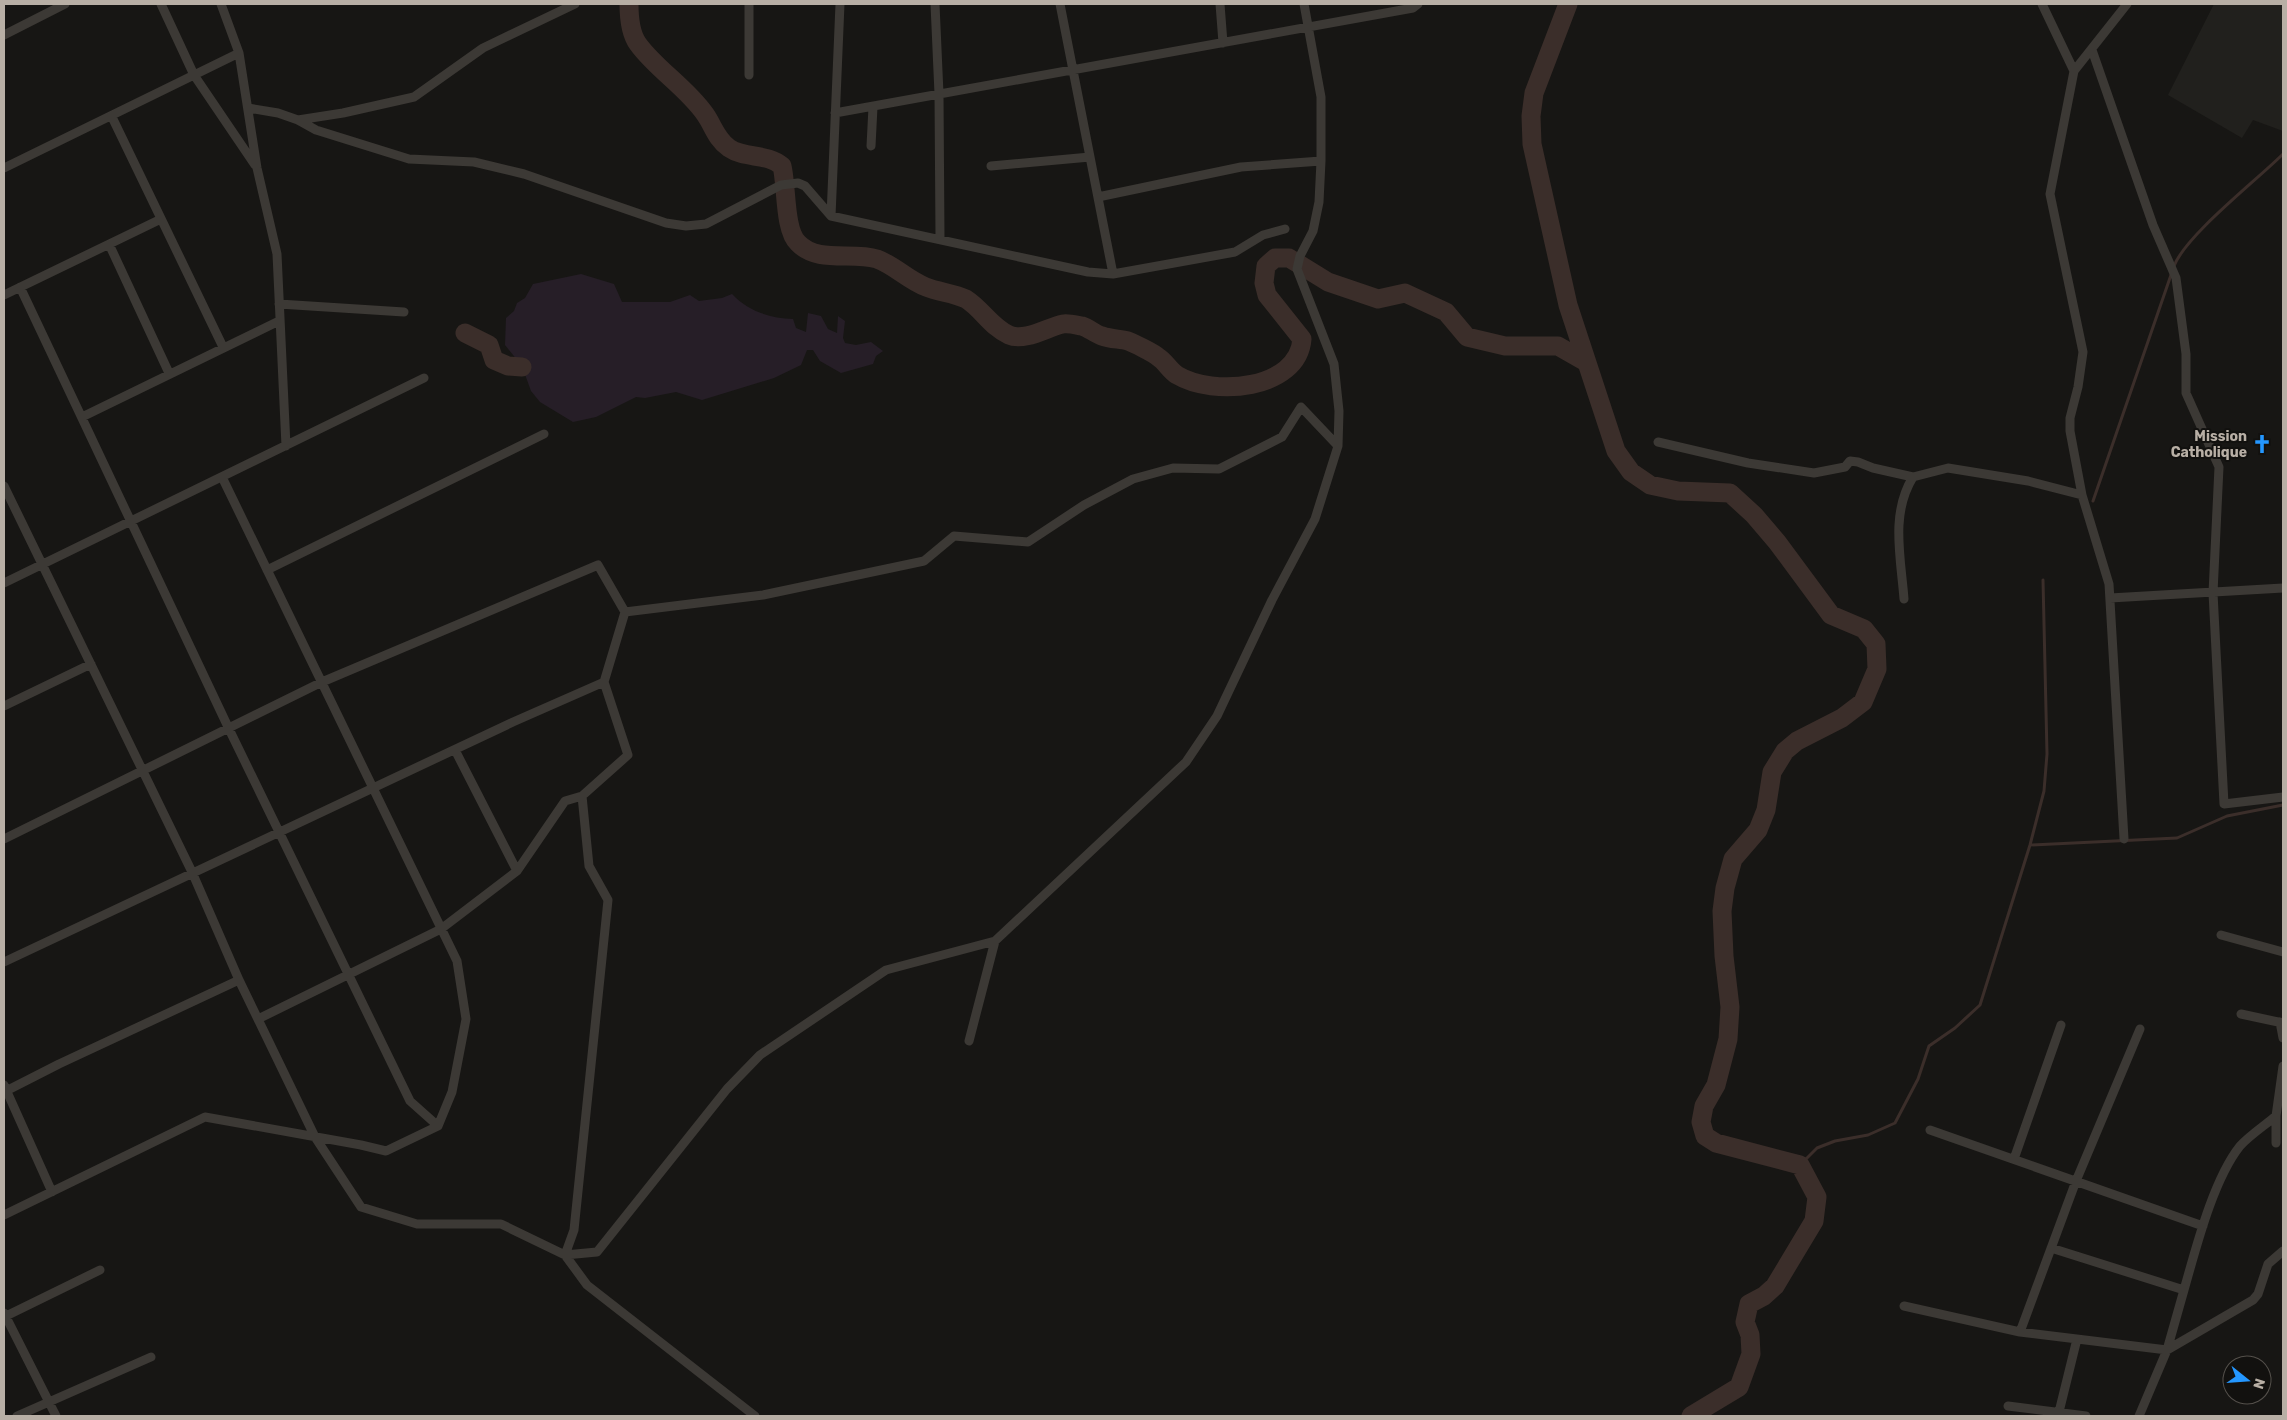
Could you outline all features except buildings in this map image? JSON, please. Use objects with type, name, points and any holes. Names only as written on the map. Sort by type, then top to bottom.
[{"type":"street","points":[[4,35],[64,4]]},
{"type":"street","points":[[161,4],[194,75],[257,168]]},
{"type":"street","points":[[221,4],[239,53],[257,168],[277,254],[286,446]]},
{"type":"street","points":[[298,120],[343,113],[414,96],[483,48],[575,4]]},
{"type":"street","points":[[749,4],[749,75]]},
{"type":"street","points":[[831,216],[840,4]]},
{"type":"street","points":[[935,4],[939,94],[940,238]]},
{"type":"street","points":[[1060,4],[1113,274]]},
{"type":"street","points":[[1220,4],[1223,43]]},
{"type":"street","points":[[565,1255],[597,1252],[727,1088],[760,1055],[886,970],[995,940],[1186,762],[1217,716],[1272,600],[1316,518],[1338,446],[1339,411],[1334,364],[1297,269],[1300,256],[1312,231],[1319,202],[1321,161],[1321,97],[1304,4]]},
{"type":"street","points":[[2042,4],[2074,71]]},
{"type":"street","points":[[2124,839],[2110,598],[2099,546],[2082,495],[2070,430],[2070,418],[2078,387],[2083,352],[2050,194],[2074,71],[2127,4]]},
{"type":"street","points":[[835,113],[1223,43],[1415,5]]},
{"type":"street","points":[[2092,50],[2153,225],[2176,278],[2186,354],[2186,393],[2219,467],[2213,593],[2224,804],[2283,797]]},
{"type":"street","points":[[4,168],[112,117],[239,53]]},
{"type":"street","points":[[872,146],[873,106]]},
{"type":"street","points":[[248,108],[278,113],[298,120],[316,130],[409,159],[474,162],[524,174],[666,224],[686,226],[706,224],[781,185],[798,183],[805,186],[831,216],[940,238],[1088,272],[1113,274],[1235,252],[1263,235],[1285,229]]},
{"type":"street","points":[[112,117],[223,347]]},
{"type":"street","points":[[991,166],[1090,157]]},
{"type":"street","points":[[1098,197],[1241,167],[1321,161]]},
{"type":"street","points":[[4,295],[161,219]]},
{"type":"street","points":[[109,244],[169,373]]},
{"type":"street","points":[[20,287],[229,728],[410,1101],[438,1126]]},
{"type":"street","points":[[278,304],[404,312]]},
{"type":"street","points":[[82,417],[279,321]]},
{"type":"street","points":[[4,583],[424,378]]},
{"type":"street","points":[[626,612],[763,595],[924,561],[954,536],[1028,542],[1084,504],[1133,479],[1173,468],[1219,469],[1282,437],[1301,408],[1338,446]]},
{"type":"street","points":[[267,570],[544,434]]},
{"type":"street","points":[[1658,442],[1748,463],[1814,473],[1845,467],[1850,461],[1912,477],[1948,468],[2028,481],[2082,495]]},
{"type":"street","points":[[4,1216],[205,1117],[386,1152],[438,1126],[452,1092],[466,1019],[457,960],[222,477]]},
{"type":"street","points":[[1904,599],[1897,532],[1904,490],[1912,477]]},
{"type":"street","points":[[4,486],[192,872],[239,980],[315,1137],[361,1207],[417,1224],[501,1224],[565,1255],[587,1285],[755,1416]]},
{"type":"street","points":[[4,840],[322,682],[598,565],[626,612],[604,682],[628,755],[582,796],[565,801],[518,871],[442,929],[258,1019]]},
{"type":"street","points":[[2110,598],[2283,588]]},
{"type":"street","points":[[4,706],[91,664]]},
{"type":"street","points":[[4,962],[192,872],[604,682]]},
{"type":"street","points":[[455,750],[518,871]]},
{"type":"street","points":[[565,1255],[574,1230],[608,900],[589,866],[582,796]]},
{"type":"street","points":[[2222,935],[2283,952]]},
{"type":"street","points":[[969,1041],[995,940]]},
{"type":"street","points":[[52,1192],[5,1088],[239,980]]},
{"type":"street","points":[[2240,1014],[2282,1023],[2283,1038]]},
{"type":"street","points":[[2014,1159],[2061,1025]]},
{"type":"street","points":[[2020,1332],[2076,1181],[2140,1029]]},
{"type":"street","points":[[2276,1143],[2276,1116],[2283,1066]]},
{"type":"street","points":[[2139,1416],[2167,1350],[2203,1226],[2229,1162],[2242,1145],[2276,1116]]},
{"type":"street","points":[[1930,1130],[2203,1226]]},
{"type":"street","points":[[2051,1248],[2184,1290]]},
{"type":"street","points":[[1904,1306],[2020,1332],[2167,1350],[2253,1300],[2258,1294],[2268,1264],[2283,1251]]},
{"type":"street","points":[[56,1416],[4,1316],[100,1270]]},
{"type":"street","points":[[2059,1415],[2077,1339]]},
{"type":"street","points":[[17,1416],[151,1357]]},
{"type":"street","points":[[2008,1406],[2059,1415],[2086,1416]]},
{"type":"shaded area","points":[[2214,4],[2283,4],[2283,131],[2253,120],[2242,138],[2168,95]]},
{"type":"shaded area","points":[[581,274],[614,284],[622,302],[670,302],[690,295],[699,301],[722,298],[732,294],[745,305],[759,313],[793,319],[796,328],[806,332],[808,313],[821,316],[828,329],[837,333],[838,316],[845,321],[843,338],[845,343],[856,345],[871,342],[883,351],[876,356],[873,364],[841,373],[820,361],[813,350],[807,350],[801,365],[774,378],[702,400],[676,392],[645,398],[636,397],[596,417],[573,422],[540,402],[531,391],[522,366],[505,345],[506,318],[514,311],[517,303],[525,298],[533,284]]},
{"type":"waterway","points":[[629,4],[635,40],[653,62],[697,104],[725,144],[742,154],[770,159],[782,166],[790,228],[793,237],[798,243],[815,253],[877,259],[919,284],[966,299],[997,327],[1009,335],[1022,337],[1063,324],[1082,326],[1099,335],[1128,341],[1143,348],[1161,359],[1177,375],[1193,382],[1211,386],[1231,387],[1252,384],[1270,379],[1286,369],[1297,356],[1302,339],[1267,295],[1264,283],[1266,266],[1275,258],[1289,258],[1328,282],[1378,299],[1405,293],[1446,312],[1467,337],[1505,346],[1558,346],[1586,362]]},
{"type":"waterway","points":[[1568,4],[1534,93],[1531,116],[1532,144],[1568,305],[1616,451],[1631,472],[1650,485],[1678,491],[1730,493],[1754,515],[1777,542],[1831,615],[1864,629],[1876,644],[1877,669],[1863,702],[1842,718],[1797,741],[1785,751],[1772,772],[1766,810],[1758,830],[1733,859],[1725,888],[1722,911],[1724,956],[1730,1007],[1728,1039],[1716,1085],[1704,1106],[1701,1122],[1705,1136],[1716,1143],[1800,1165],[1817,1197],[1814,1221],[1775,1286],[1764,1296],[1749,1304],[1745,1322],[1750,1335],[1751,1354],[1739,1387],[1691,1416]]},
{"type":"waterway","points":[[2174,266],[2192,239],[2283,154]]},
{"type":"waterway","points":[[2093,501],[2172,272]]},
{"type":"waterway","points":[[465,333],[489,345],[494,360],[508,366],[522,367]]},
{"type":"waterway","points":[[1800,1165],[1817,1148],[1835,1141],[1868,1135],[1895,1123],[1918,1079],[1929,1046],[1955,1028],[1980,1005],[2030,845],[2044,791],[2047,754],[2043,580]]},
{"type":"waterway","points":[[2030,845],[2177,838],[2227,816],[2283,805]]},
{"type":"place","name":"Mission Catholique","points":[[2262,444]]}]
